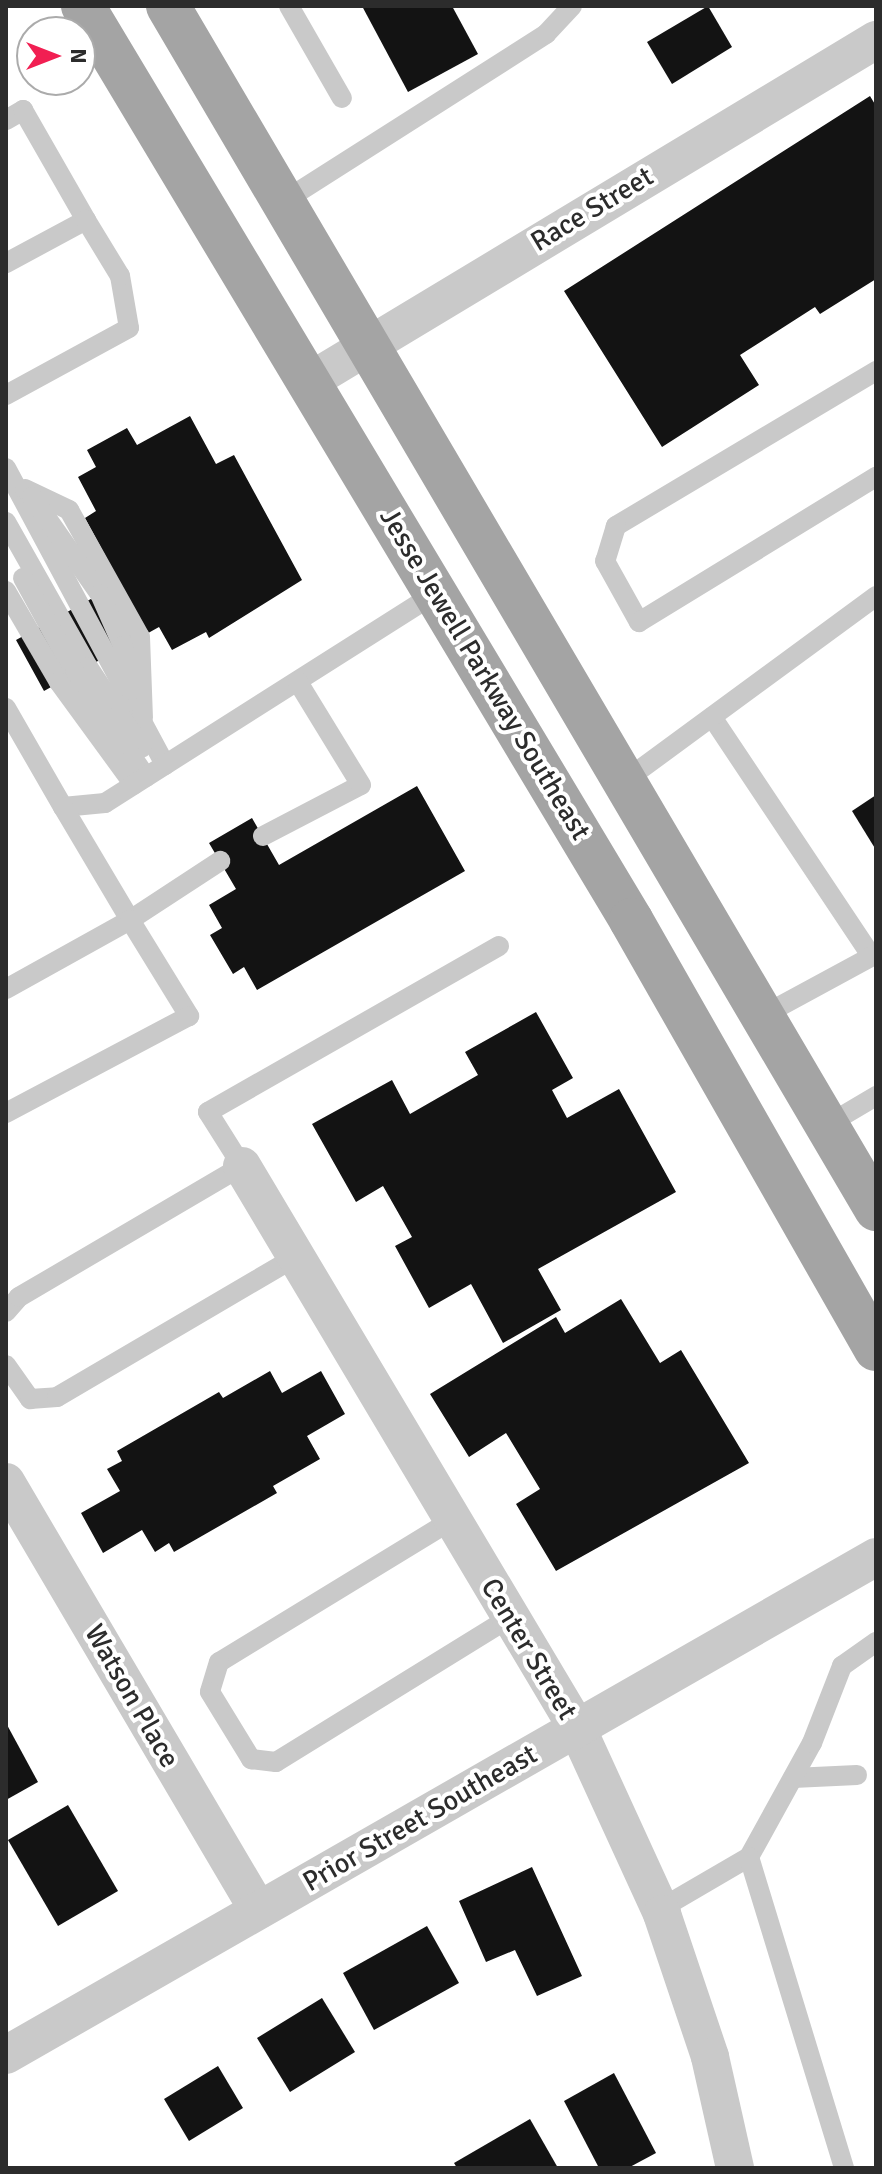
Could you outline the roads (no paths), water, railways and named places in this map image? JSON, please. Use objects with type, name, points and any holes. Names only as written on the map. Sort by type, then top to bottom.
[{"type":"main road","name":"Jesse Jewell Parkway Southeast","points":[[83,6],[436,593],[876,1349]]},
{"type":"main road","points":[[168,6],[284,201],[364,345],[876,1209]]},
{"type":"street","name":"Race Street","points":[[310,381],[364,345],[876,40]]},
{"type":"street","name":"Center Street","points":[[242,1166],[577,1728],[660,1909],[710,2057],[735,2168]]},
{"type":"street","name":"Watson Place","points":[[6,1482],[258,1910]]},
{"type":"street","name":"Prior Street Southeast","points":[[6,2055],[876,1557]]},
{"type":"lane","points":[[289,6],[342,98]]},
{"type":"lane","points":[[284,201],[546,34],[572,6]]},
{"type":"lane","points":[[6,120],[23,110],[120,276],[129,328],[6,395]]},
{"type":"lane","points":[[6,263],[86,220]]},
{"type":"lane","points":[[876,371],[616,526],[605,561],[639,622],[876,477]]},
{"type":"lane","points":[[6,468],[53,520],[100,594],[123,646],[134,707]]},
{"type":"lane","points":[[6,468],[144,726]]},
{"type":"lane","points":[[25,489],[69,510],[140,637],[144,726],[150,774]]},
{"type":"lane","points":[[6,522],[150,774]]},
{"type":"lane","points":[[6,546],[75,673],[150,774]]},
{"type":"lane","points":[[6,591],[59,682],[150,774]]},
{"type":"lane","points":[[63,807],[105,803],[436,593]]},
{"type":"lane","points":[[623,782],[876,596]]},
{"type":"lane","points":[[263,836],[361,785],[298,682]]},
{"type":"lane","points":[[6,708],[189,1016],[6,1113]]},
{"type":"lane","points":[[712,717],[874,954],[762,1016]]},
{"type":"lane","points":[[6,989],[130,920],[220,861]]},
{"type":"lane","points":[[6,1312],[19,1297],[242,1166],[208,1112],[499,946]]},
{"type":"lane","points":[[827,1125],[876,1096]]},
{"type":"lane","points":[[6,1365],[30,1399],[57,1397],[296,1257]]},
{"type":"lane","points":[[452,1520],[219,1662],[210,1692],[251,1759],[276,1762],[511,1617]]},
{"type":"lane","points":[[660,1909],[749,1857],[793,1778],[842,1666],[876,1642]]},
{"type":"lane","points":[[793,1778],[857,1775]]},
{"type":"lane","points":[[749,1857],[844,2168]]}]
